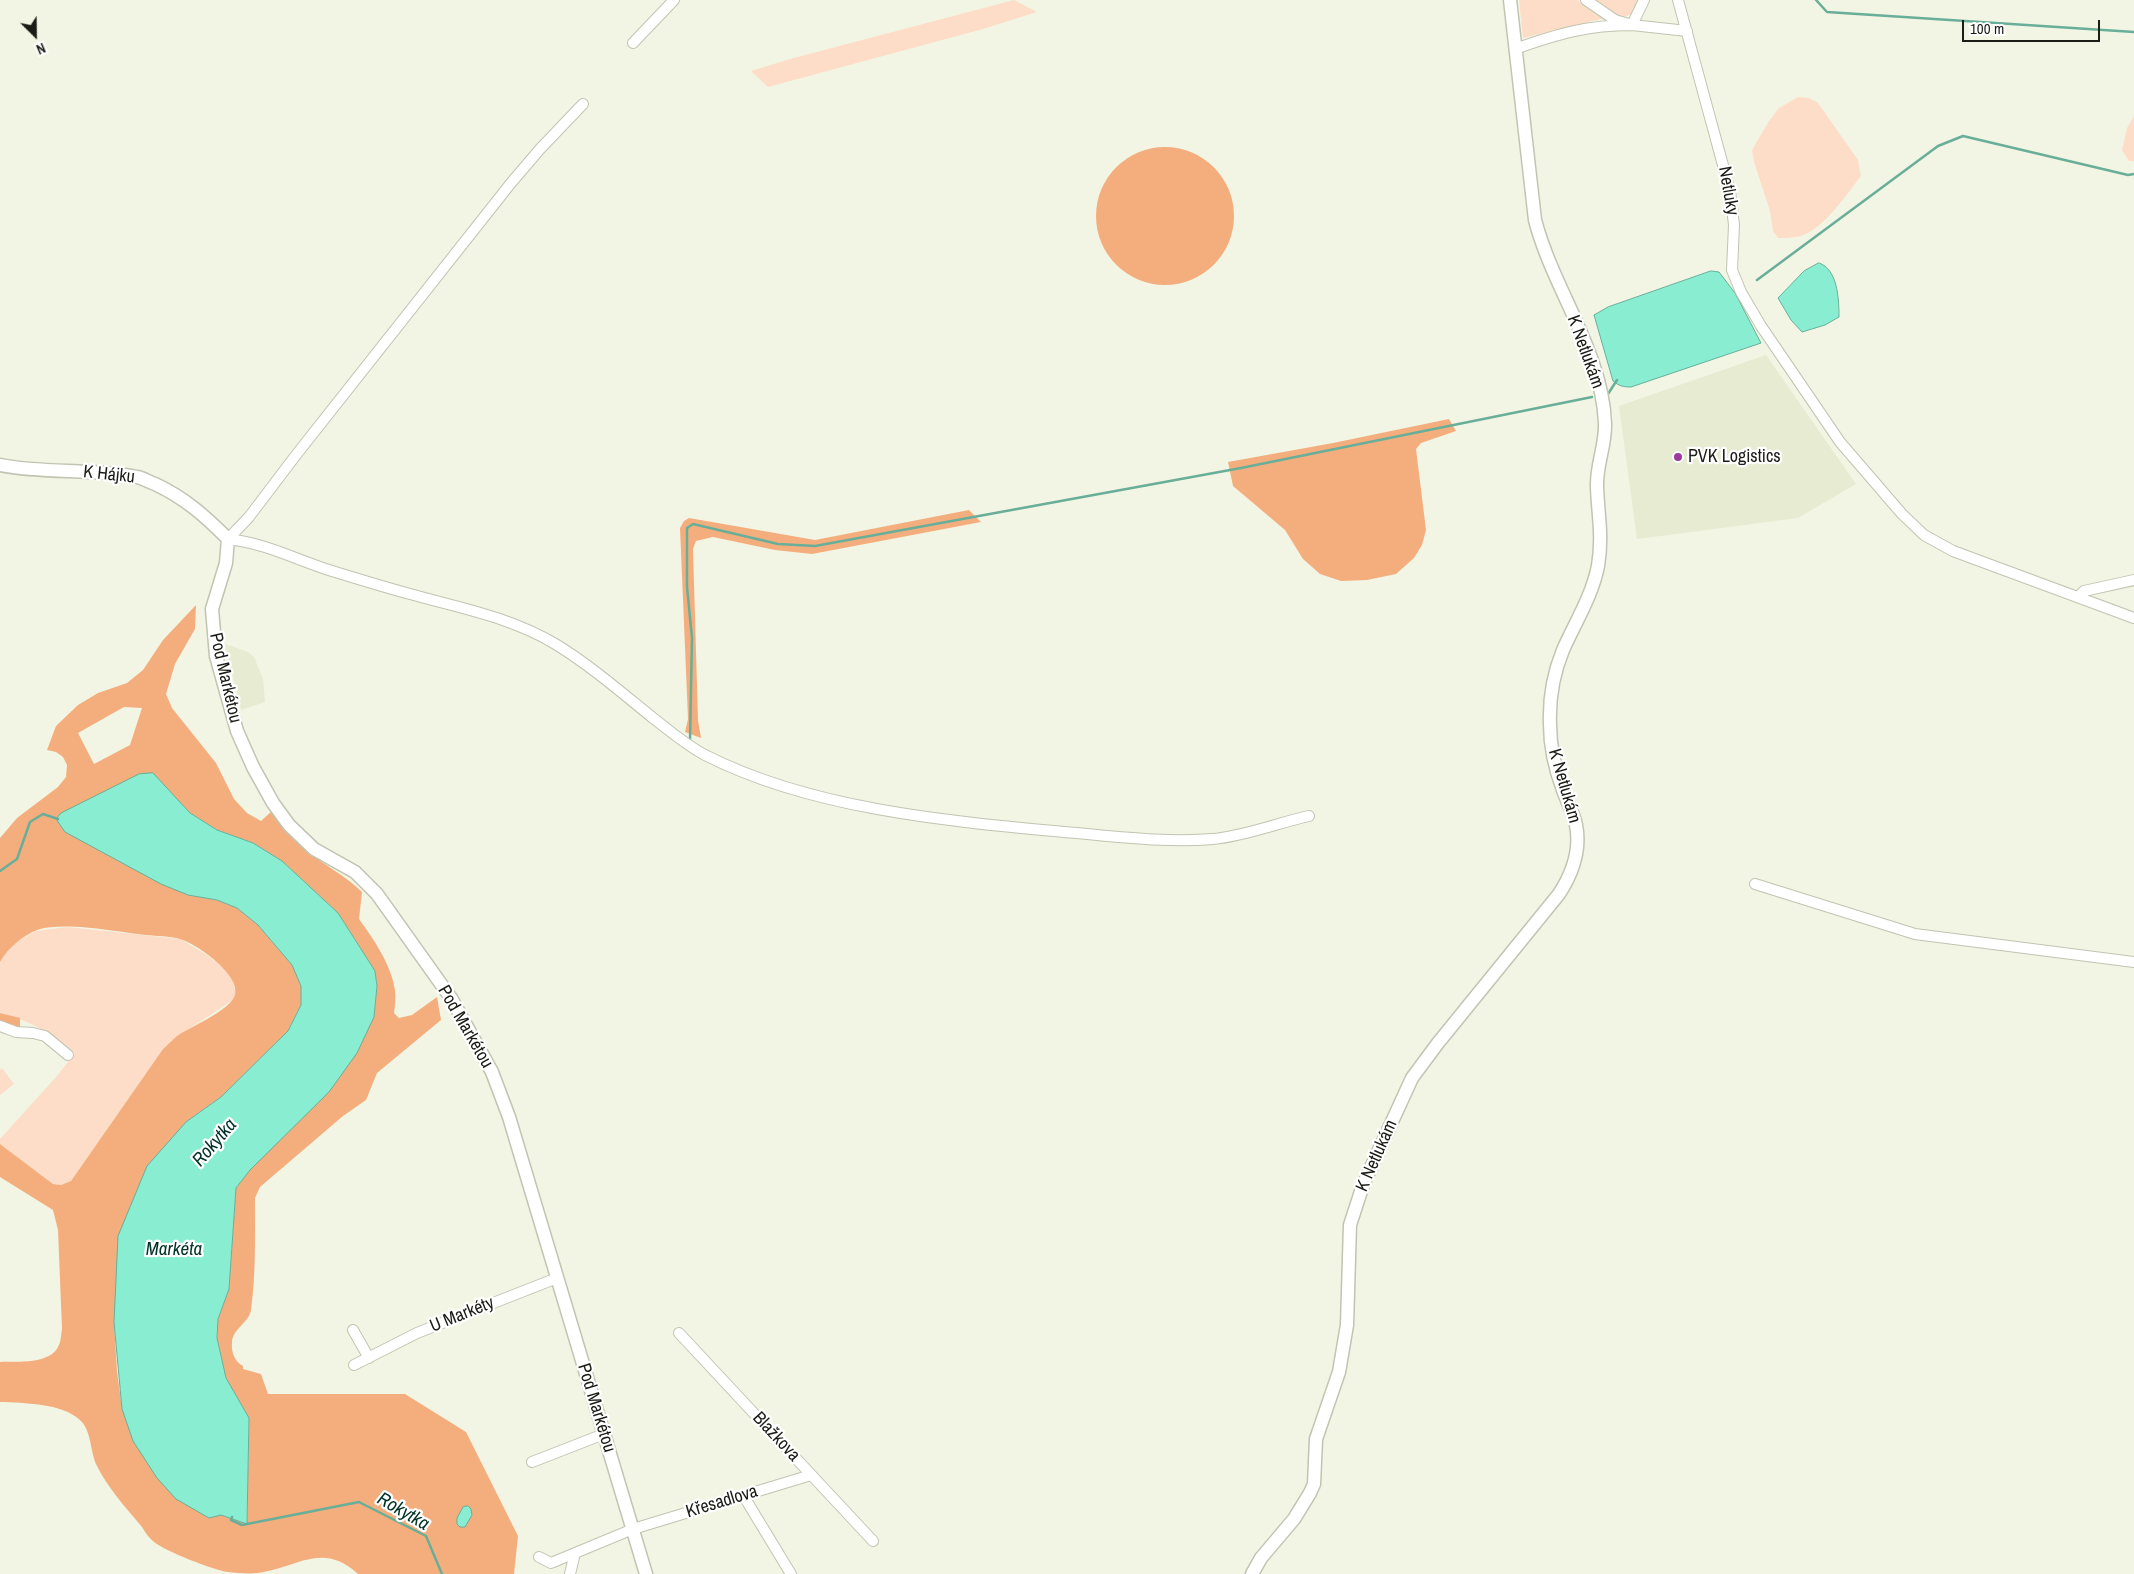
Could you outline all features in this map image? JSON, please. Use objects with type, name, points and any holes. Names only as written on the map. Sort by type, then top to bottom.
[{"type":"street","points":[[633,43],[674,0]]},
{"type":"street","name":"K Netlukám","points":[[1252,1574],[1262,1558],[1294,1518],[1310,1493],[1315,1477],[1316,1439],[1339,1372],[1347,1325],[1350,1225],[1363,1185],[1412,1078],[1449,1029],[1560,894],[1571,874],[1576,853],[1576,824],[1562,788],[1553,756],[1550,708],[1558,664],[1589,597],[1597,568],[1601,524],[1597,473],[1604,448],[1605,423],[1599,387],[1589,354],[1545,254],[1535,220],[1510,0]]},
{"type":"street","points":[[1586,0],[1615,20],[1632,25]]},
{"type":"street","points":[[1632,25],[1644,0]]},
{"type":"street","name":"Netluky","points":[[1678,0],[1730,191],[1734,225],[1732,270],[1741,292],[1774,345],[1840,442],[1902,514],[1924,535],[1953,550],[2134,618]]},
{"type":"street","points":[[1515,49],[1552,36],[1591,27],[1632,25],[1687,31]]},
{"type":"street","points":[[228,539],[249,517],[296,454],[511,183],[582,104]]},
{"type":"street","name":"K Hájku","points":[[0,465],[16,468],[139,477],[176,494],[205,516],[228,539]]},
{"type":"street","points":[[228,539],[250,541],[316,566],[407,594],[486,613],[522,627],[556,644],[702,754],[746,774],[796,790],[852,803],[966,823],[1155,839],[1231,837],[1309,816]]},
{"type":"street","name":"Pod Markétou","points":[[228,539],[226,562],[212,609],[216,656],[227,700],[241,740],[273,803],[289,825],[314,849],[355,872],[377,894],[451,998],[492,1072],[502,1096],[646,1574]]},
{"type":"street","points":[[2078,597],[2084,591],[2134,580]]},
{"type":"street","points":[[1755,884],[1915,934],[2134,962]]},
{"type":"street","points":[[0,1026],[16,1032],[45,1036],[68,1055]]},
{"type":"street","name":"U Markéty","points":[[354,1365],[417,1333],[557,1278]]},
{"type":"street","points":[[353,1330],[368,1358]]},
{"type":"street","name":"Blažkova","points":[[679,1333],[873,1541]]},
{"type":"street","points":[[532,1462],[604,1434]]},
{"type":"street","name":"Křesadlova","points":[[539,1557],[551,1563],[632,1529],[811,1475]]},
{"type":"street","points":[[743,1496],[790,1574]]},
{"type":"street","points":[[570,1574],[575,1553]]},
{"type":"shaded area","points":[[1014,0],[1037,12],[983,29],[768,87],[751,71],[790,59]]},
{"type":"shaded area","points":[[1519,0],[1577,0],[1605,18],[1523,38]]},
{"type":"shaded area","points":[[1594,0],[1641,0],[1633,14],[1620,18]]},
{"type":"shaded area","points":[[1798,97],[1809,98],[1818,103],[1858,160],[1861,176],[1836,208],[1814,229],[1800,236],[1778,238],[1773,231],[1770,211],[1752,150],[1779,108]]},
{"type":"shaded area","points":[[2134,116],[2134,161],[2129,161],[2122,150],[2127,128]]},
{"type":"shaded area","points":[[1165,147],[1191,152],[1214,167],[1229,190],[1234,216],[1229,242],[1214,265],[1191,280],[1165,285],[1139,280],[1116,265],[1101,242],[1096,216],[1101,190],[1116,167],[1139,152]]},
{"type":"shaded area","points":[[1766,355],[1856,484],[1798,518],[1637,539],[1619,406]]},
{"type":"shaded area","points":[[1449,419],[1456,431],[1421,443],[1416,449],[1426,530],[1422,545],[1414,558],[1396,574],[1367,580],[1341,581],[1320,574],[1303,559],[1285,530],[1233,486],[1228,462]]},
{"type":"shaded area","points":[[969,510],[981,522],[812,554],[775,550],[713,537],[696,541],[693,549],[698,720],[701,738],[685,732],[688,719],[680,528],[684,521],[689,518],[815,540]]},
{"type":"shaded area","points":[[196,605],[195,629],[175,664],[166,694],[172,708],[216,763],[234,799],[247,813],[261,821],[272,811],[286,830],[303,847],[362,892],[359,919],[376,944],[390,971],[395,993],[394,1013],[399,1018],[412,1015],[437,997],[441,1020],[377,1073],[366,1100],[343,1116],[260,1187],[255,1198],[251,1310],[250,1315],[237,1330],[233,1338],[234,1356],[243,1366],[243,1369],[261,1374],[268,1394],[405,1394],[466,1432],[518,1536],[514,1574],[358,1574],[345,1564],[333,1559],[321,1558],[309,1559],[258,1573],[228,1572],[212,1568],[168,1550],[150,1539],[101,1474],[95,1461],[87,1430],[80,1420],[72,1414],[53,1407],[0,1402],[0,1362],[33,1361],[49,1356],[59,1345],[62,1329],[58,1230],[53,1210],[0,1177],[0,1144],[53,1184],[61,1185],[71,1181],[163,1049],[177,1036],[226,1006],[235,995],[235,987],[231,979],[216,961],[197,947],[172,937],[91,928],[48,928],[37,930],[21,939],[7,952],[0,962],[0,838],[17,818],[58,787],[66,777],[67,765],[63,757],[56,752],[47,750],[56,726],[78,705],[98,693],[127,683],[143,670],[163,640]],"holes":[[[124,707],[142,708],[130,745],[94,764],[78,733]],[[153,774],[190,813],[217,830],[253,843],[282,861],[338,913],[375,971],[377,986],[374,1017],[271,1148],[236,1188],[229,1289],[218,1319],[217,1338],[226,1378],[249,1419],[247,1524],[221,1515],[122,1409],[114,1322],[186,1122],[221,1097],[288,1031],[301,1005],[301,986],[292,965],[258,925],[237,908],[217,900],[188,895]]]},
{"type":"shaded area","points":[[225,644],[248,652],[254,657],[263,679],[265,702],[241,710]]},
{"type":"shaded area","points":[[67,927],[181,939],[225,969],[232,978],[236,994],[233,1000],[177,1037],[163,1049],[71,1181],[61,1185],[53,1184],[0,1144],[0,1139],[57,1076],[75,1053],[40,1028],[0,1013],[0,962],[5,953],[18,941],[36,931]]},
{"type":"shaded area","points":[[0,1013],[20,1018],[20,1034],[0,1032]]},
{"type":"shaded area","points":[[2,1068],[14,1084],[0,1095],[0,1070]]},
{"type":"water","points":[[1819,263],[1825,266],[1834,278],[1838,294],[1839,317],[1825,325],[1802,332],[1791,320],[1778,298],[1804,271]]},
{"type":"water","points":[[1711,271],[1719,272],[1735,293],[1761,343],[1631,387],[1621,386],[1613,381],[1594,315],[1608,307]]},
{"type":"water","name":"Markéta","points":[[153,773],[190,813],[217,830],[253,843],[282,861],[338,913],[375,971],[377,986],[374,1017],[357,1053],[329,1092],[250,1170],[236,1188],[229,1289],[218,1319],[217,1338],[226,1378],[249,1418],[247,1524],[221,1515],[209,1518],[176,1499],[157,1478],[133,1441],[122,1409],[114,1322],[118,1236],[147,1166],[186,1122],[221,1097],[288,1031],[301,1005],[301,986],[292,965],[258,925],[237,908],[217,900],[188,895],[161,884],[65,832],[56,819],[61,813],[139,774]]},
{"type":"water","points":[[468,1506],[471,1509],[472,1515],[465,1527],[460,1527],[457,1524],[457,1518],[463,1507]]},
{"type":"waterway","points":[[1816,0],[1827,12],[2134,32]]},
{"type":"waterway","points":[[1757,280],[1938,146],[1963,136],[2128,175],[2134,174]]},
{"type":"waterway","points":[[1608,394],[1617,380]]},
{"type":"waterway","points":[[690,740],[692,638],[687,587],[687,528],[693,524],[778,544],[815,546],[1241,468],[1592,397]]},
{"type":"waterway","name":"Rokytka","points":[[0,871],[17,859],[30,822],[43,814],[58,819]]},
{"type":"waterway","name":"Rokytka","points":[[232,1517],[231,1520],[242,1525],[359,1502],[426,1536],[442,1574]]},
{"type":"place","name":"PVK Logistics","points":[[1678,457]]}]
